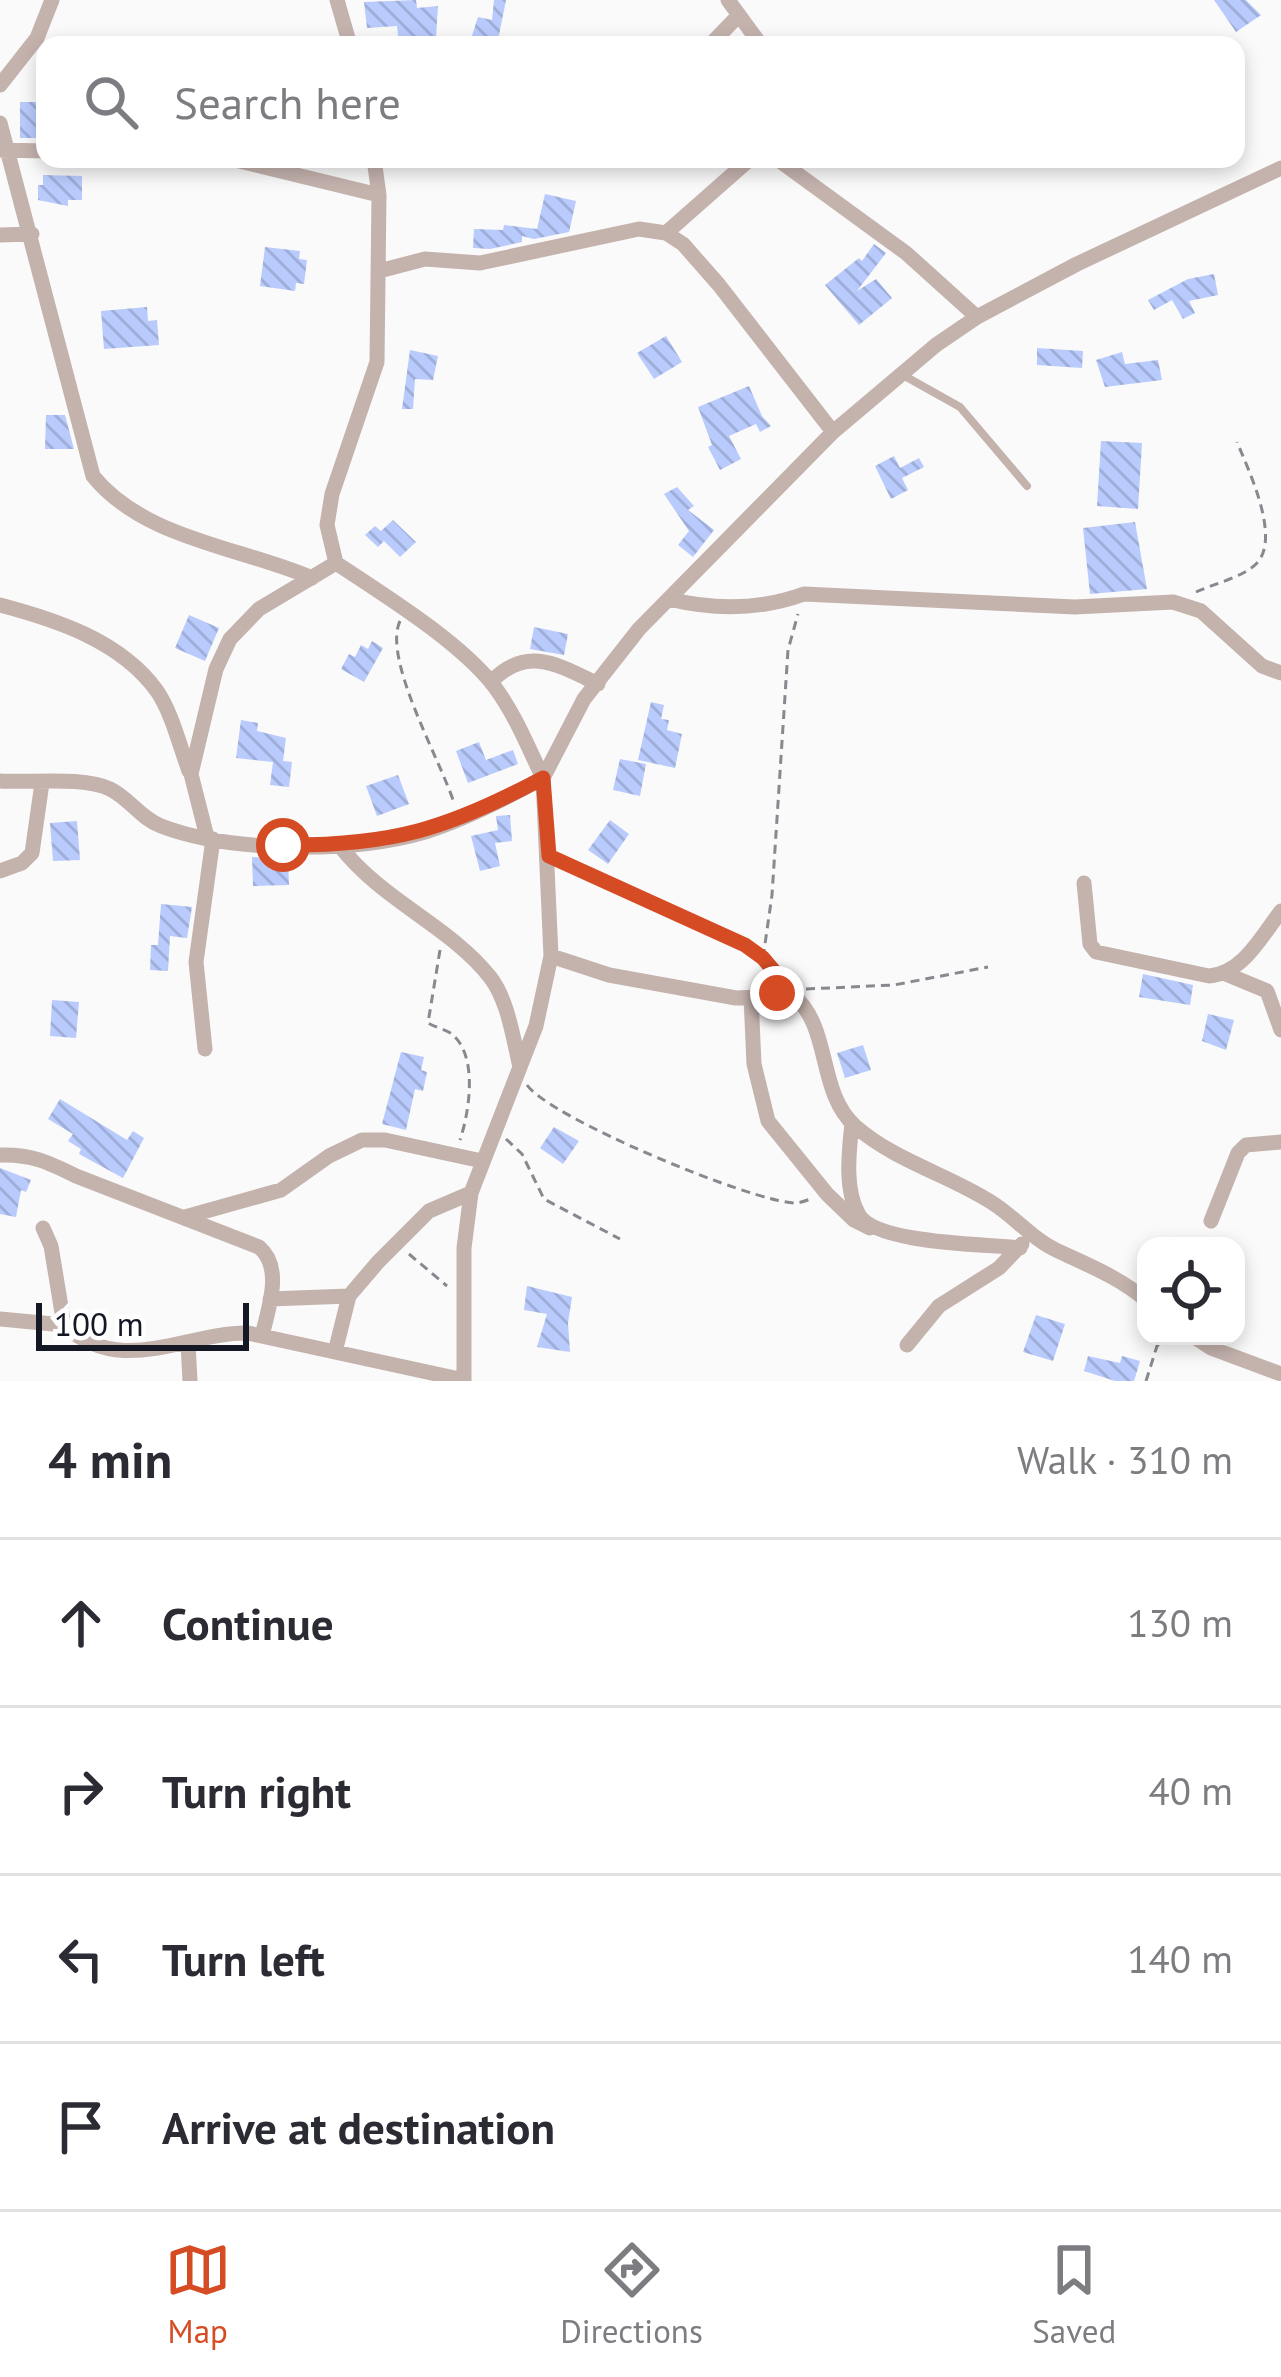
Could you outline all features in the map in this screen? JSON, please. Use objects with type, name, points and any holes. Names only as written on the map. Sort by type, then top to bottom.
[{"type":"street","points":[[38,36],[52,0]]},
{"type":"street","points":[[337,0],[347,36]]},
{"type":"street","points":[[728,0],[755,36]]},
{"type":"street","points":[[719,36],[740,15]]},
{"type":"street","points":[[0,85],[36,39]]},
{"type":"street","points":[[0,123],[93,476],[109,496],[160,526],[312,578]]},
{"type":"street","points":[[4,150],[36,151]]},
{"type":"street","points":[[268,168],[379,195]]},
{"type":"street","points":[[0,1318],[64,1324],[107,1347],[150,1351],[229,1333],[262,1336],[464,1380],[465,1234],[471,1193],[536,1026],[551,956],[549,856],[543,778],[491,682],[407,609],[336,563],[328,525],[332,494],[377,362],[375,168]]},
{"type":"street","points":[[666,233],[740,168]]},
{"type":"street","points":[[789,168],[907,253],[977,316]]},
{"type":"street","points":[[0,781],[105,786],[162,826],[210,838],[339,845],[422,833],[459,819],[543,778],[584,700],[639,629],[833,432],[900,373],[977,316],[1281,168]]},
{"type":"street","points":[[379,271],[425,259],[480,263],[639,229],[666,233],[683,244],[719,285],[833,432]]},
{"type":"street","points":[[0,236],[32,235]]},
{"type":"street","points":[[190,774],[203,710],[230,639],[260,610],[336,563]]},
{"type":"street","points":[[669,598],[708,606],[770,607],[804,594],[1076,608],[1173,602],[1201,611],[1262,666],[1281,673]]},
{"type":"street","points":[[0,605],[86,633],[158,692],[210,838],[196,962],[205,1049]]},
{"type":"street","points":[[491,682],[516,661],[533,660],[598,684]]},
{"type":"street","points":[[0,871],[22,863],[32,853],[42,783]]},
{"type":"street","points":[[339,845],[361,874],[492,979],[520,1066]]},
{"type":"street","points":[[1084,883],[1090,944],[1096,952],[1209,976],[1226,974],[1267,991],[1281,1030]]},
{"type":"street","points":[[1226,974],[1245,958],[1281,911]]},
{"type":"street","points":[[551,956],[609,975],[751,997],[794,995],[806,1005],[835,1095],[852,1124],[909,1162],[988,1200],[1054,1250],[1100,1268],[1137,1294]]},
{"type":"street","points":[[751,997],[754,1064],[768,1121],[854,1220],[913,1237],[1020,1248]]},
{"type":"street","points":[[852,1124],[850,1187],[858,1214],[870,1228]]},
{"type":"street","points":[[185,1217],[281,1190],[329,1156],[362,1140],[385,1140],[482,1160]]},
{"type":"street","points":[[1211,1221],[1238,1153],[1246,1145],[1281,1142]]},
{"type":"street","points":[[0,1155],[47,1160],[267,1254],[272,1279],[262,1336]]},
{"type":"street","points":[[335,1352],[349,1296],[429,1211],[471,1193]]},
{"type":"street","points":[[43,1228],[51,1246],[64,1324]]},
{"type":"street","points":[[907,1345],[939,1306],[999,1268],[1031,1232]]},
{"type":"street","points":[[270,1299],[349,1296]]},
{"type":"street","points":[[188,1343],[190,1381]]},
{"type":"street","points":[[1206,1345],[1281,1374]]},
{"type":"lane","points":[[900,373],[960,407],[1027,486]]},
{"type":"path","points":[[1173,602],[1255,566],[1262,556],[1263,519],[1257,491],[1237,442]]},
{"type":"path","points":[[763,958],[772,895],[788,650],[804,594]]},
{"type":"path","points":[[407,609],[396,628],[396,646],[412,701],[444,768],[459,819]]},
{"type":"path","points":[[549,856],[660,904],[763,958],[791,991],[894,985],[988,967]]},
{"type":"path","points":[[444,936],[428,1023],[453,1034],[467,1072],[470,1111],[455,1153]]},
{"type":"path","points":[[520,1066],[526,1085],[542,1100],[648,1154],[772,1198],[797,1203],[827,1194]]},
{"type":"path","points":[[493,1133],[523,1154],[538,1190],[555,1208],[620,1239]]},
{"type":"path","points":[[397,1243],[464,1297]]},
{"type":"path","points":[[1146,1381],[1158,1345]]},
{"type":"building","points":[[416,0],[417,8],[438,6],[436,36],[398,36],[397,26],[367,28],[364,2]]},
{"type":"building","points":[[494,0],[506,0],[499,36],[472,36],[478,17],[492,20]]},
{"type":"building","points":[[1214,0],[1246,0],[1261,15],[1236,32]]},
{"type":"building","points":[[20,102],[36,102],[36,138],[20,138]]},
{"type":"building","points":[[43,175],[82,176],[82,200],[68,200],[68,206],[38,200]]},
{"type":"building","points":[[545,194],[576,201],[569,232],[534,239],[522,236],[522,242],[490,249],[473,248],[474,229],[503,230],[504,225],[537,229]]},
{"type":"building","points":[[874,244],[886,253],[857,291],[876,279],[892,298],[859,325],[825,285],[859,258],[862,261]]},
{"type":"building","points":[[265,247],[300,251],[299,259],[307,260],[304,284],[296,283],[295,291],[260,286]]},
{"type":"building","points":[[1214,274],[1218,295],[1189,301],[1195,313],[1183,319],[1172,300],[1154,310],[1148,300],[1188,279]]},
{"type":"building","points":[[147,307],[148,321],[157,320],[159,345],[104,349],[101,311]]},
{"type":"building","points":[[666,336],[682,362],[654,379],[637,353]]},
{"type":"building","points":[[1037,348],[1083,351],[1082,368],[1037,365]]},
{"type":"building","points":[[410,350],[438,356],[433,380],[415,379],[413,409],[402,409]]},
{"type":"building","points":[[1122,352],[1125,364],[1158,360],[1162,380],[1105,387],[1096,360]]},
{"type":"building","points":[[749,386],[771,426],[760,432],[756,424],[729,436],[741,459],[720,470],[708,447],[712,445],[698,407]]},
{"type":"building","points":[[46,415],[65,415],[74,449],[45,449]]},
{"type":"building","points":[[1101,441],[1142,443],[1138,509],[1097,506]]},
{"type":"building","points":[[894,456],[900,468],[919,458],[924,467],[902,478],[908,490],[891,499],[875,466]]},
{"type":"building","points":[[677,487],[694,506],[688,510],[714,530],[693,557],[678,545],[689,531],[664,494]]},
{"type":"building","points":[[393,520],[416,542],[400,557],[384,541],[378,547],[365,535],[375,526],[381,531]]},
{"type":"building","points":[[1135,522],[1147,589],[1090,594],[1083,528]]},
{"type":"building","points":[[189,615],[219,628],[205,661],[175,648]]},
{"type":"building","points":[[534,627],[568,634],[564,655],[530,649]]},
{"type":"building","points":[[372,641],[383,648],[364,682],[341,669],[349,654],[355,657],[361,645],[368,649]]},
{"type":"building","points":[[651,702],[664,705],[661,719],[669,720],[667,730],[682,734],[675,768],[638,760]]},
{"type":"building","points":[[241,720],[258,723],[257,731],[286,738],[283,761],[292,762],[289,787],[270,785],[273,762],[236,758]]},
{"type":"building","points":[[479,742],[486,760],[513,750],[518,764],[468,783],[456,751]]},
{"type":"building","points":[[620,759],[646,764],[640,796],[613,790]]},
{"type":"building","points":[[398,775],[409,804],[377,816],[366,786]]},
{"type":"building","points":[[510,815],[512,841],[495,843],[500,866],[480,871],[471,836],[498,830],[496,816]]},
{"type":"building","points":[[610,820],[629,834],[608,864],[588,850]]},
{"type":"building","points":[[77,821],[80,860],[53,861],[50,823]]},
{"type":"building","points":[[252,857],[288,859],[289,885],[253,886]]},
{"type":"building","points":[[161,904],[192,907],[187,938],[170,936],[168,971],[150,970],[151,945],[158,945]]},
{"type":"building","points":[[1143,974],[1193,985],[1190,1005],[1139,997]]},
{"type":"building","points":[[52,1000],[79,1002],[76,1038],[50,1036]]},
{"type":"building","points":[[1208,1014],[1234,1020],[1226,1050],[1202,1041]]},
{"type":"building","points":[[863,1045],[871,1070],[845,1078],[837,1053]]},
{"type":"building","points":[[401,1052],[424,1057],[421,1070],[427,1072],[423,1091],[415,1089],[406,1130],[382,1124]]},
{"type":"building","points":[[60,1099],[127,1140],[133,1131],[144,1138],[123,1178],[79,1154],[81,1149],[68,1141],[73,1134],[48,1119]]},
{"type":"building","points":[[554,1127],[579,1141],[563,1164],[540,1148]]},
{"type":"building","points":[[0,1168],[31,1180],[26,1192],[21,1190],[16,1217],[0,1214]]},
{"type":"building","points":[[527,1286],[572,1297],[570,1352],[537,1347],[547,1314],[524,1310]]},
{"type":"building","points":[[1036,1315],[1065,1324],[1053,1361],[1023,1352]]},
{"type":"building","points":[[1088,1356],[1120,1363],[1122,1356],[1140,1361],[1134,1381],[1115,1381],[1084,1371]]},
{"type":"route","points":[[283,845],[339,845],[422,833],[543,778],[549,856],[745,945],[763,958],[794,995],[777,993]]}]
